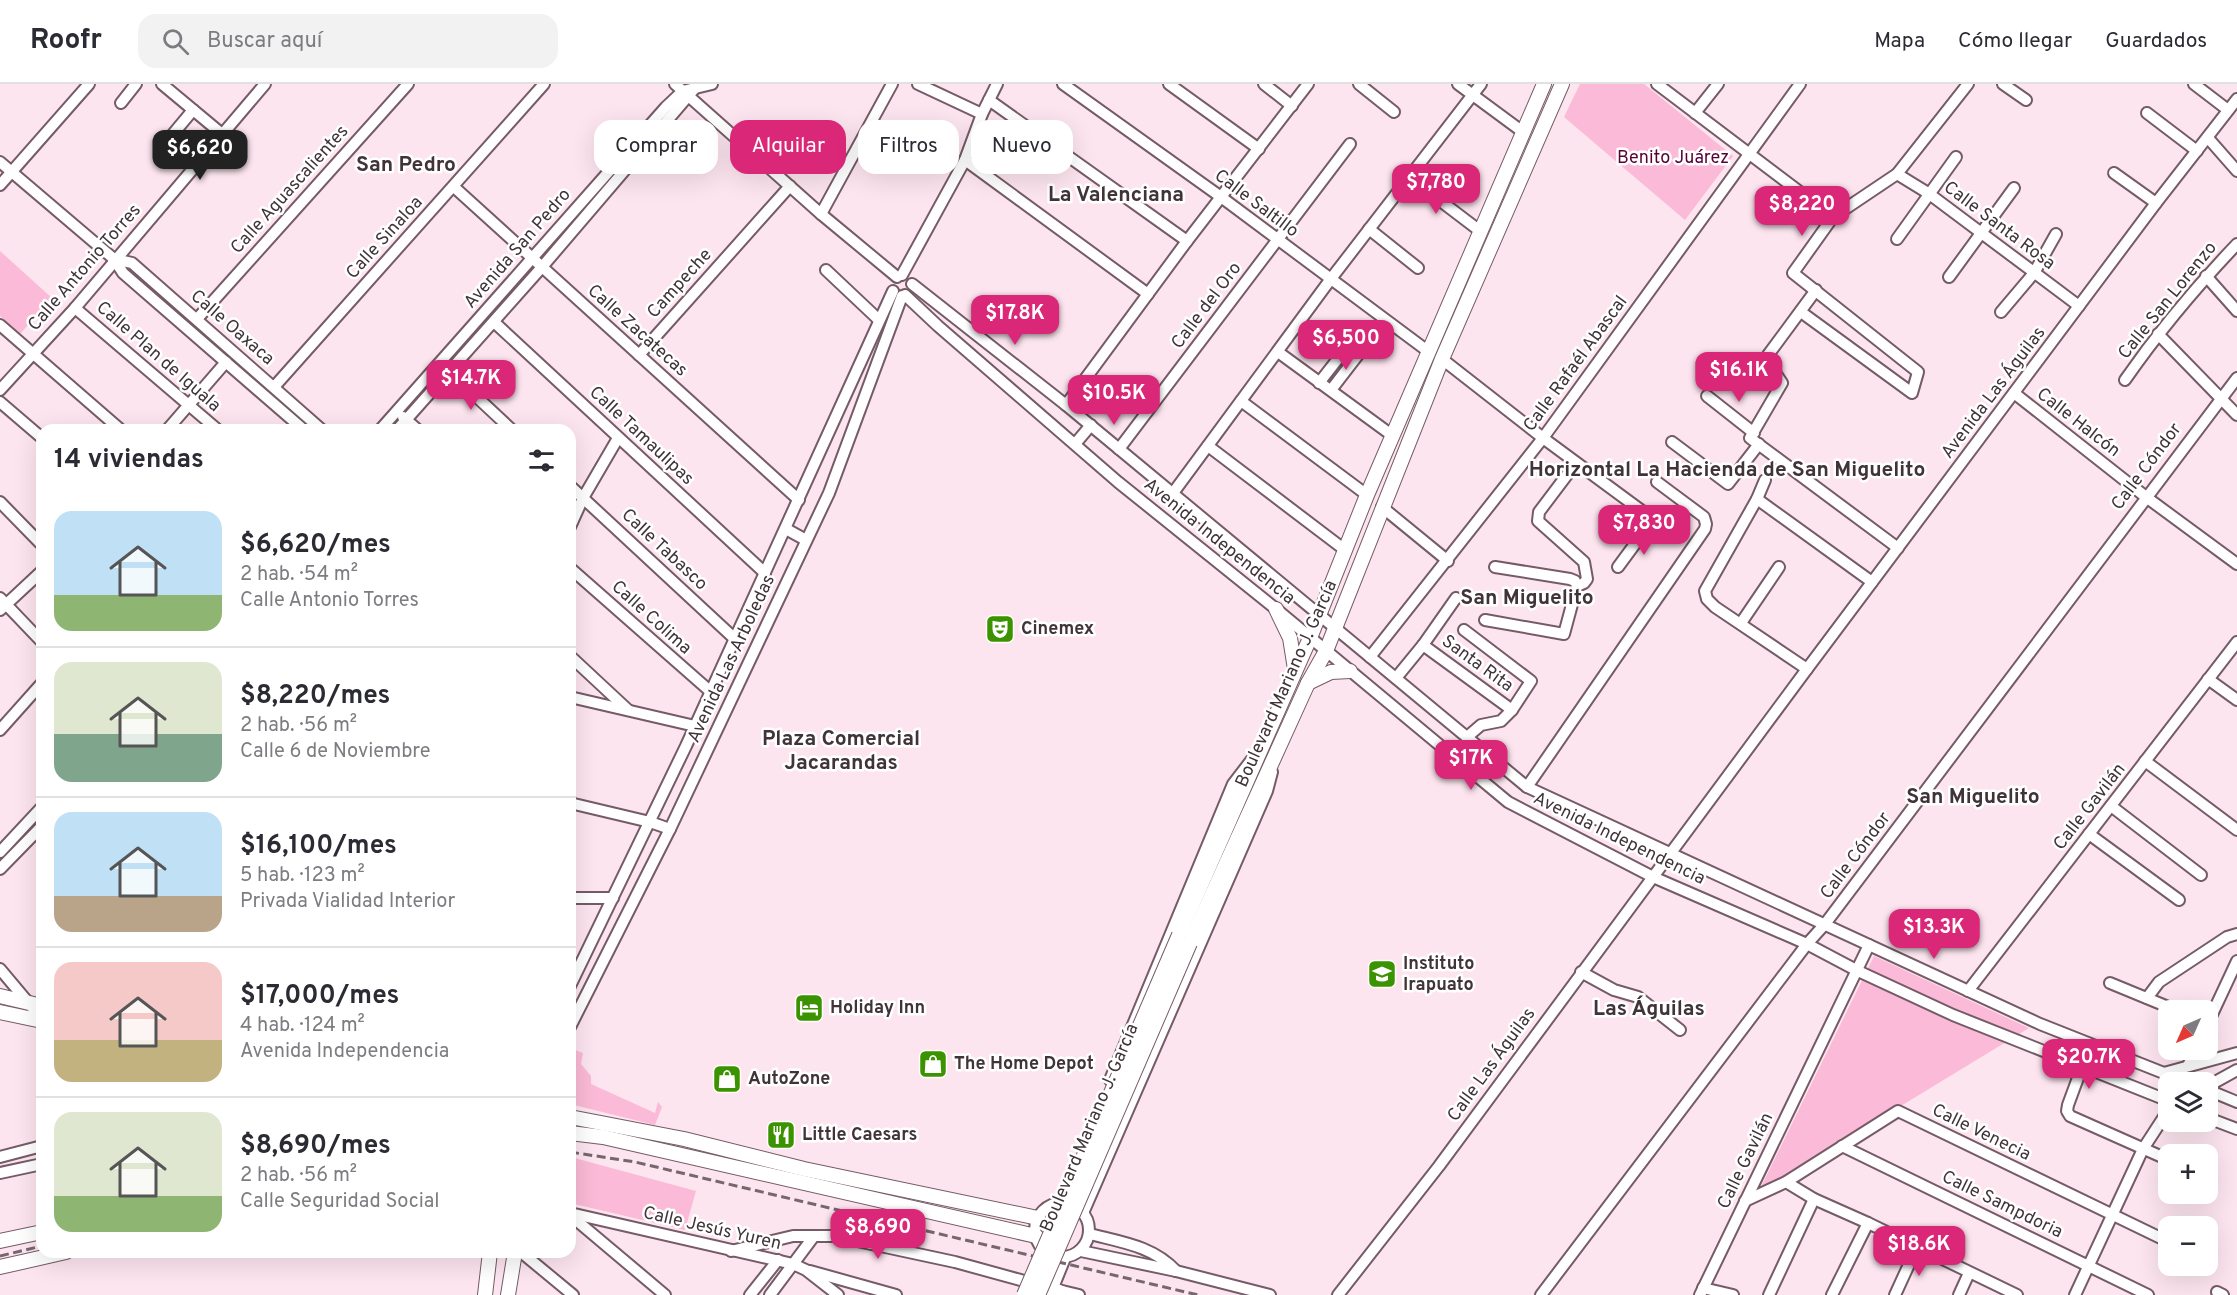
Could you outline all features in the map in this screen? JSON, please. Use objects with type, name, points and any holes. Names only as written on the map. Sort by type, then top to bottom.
[{"type":"main road","name":"Boulevard Mariano J. García","points":[[1038,1295],[1262,745],[1310,638],[1367,495],[1544,84]]},
{"type":"main road","name":"Boulevard Mariano J. García","points":[[1024,1288],[1184,939],[1276,754],[1308,683],[1326,651],[1442,358],[1562,84]]},
{"type":"main road","points":[[1276,609],[1290,638],[1295,671]]},
{"type":"main road","points":[[1308,683],[1331,672],[1350,671]]},
{"type":"main road","points":[[0,996],[36,1004]]},
{"type":"main road","points":[[0,1012],[36,1019]]},
{"type":"main road","points":[[576,1117],[684,1139],[804,1169],[1038,1218]]},
{"type":"main road","points":[[576,1134],[603,1137],[717,1163],[1038,1242]]},
{"type":"main road","points":[[717,1163],[736,1161],[744,1154]]},
{"type":"main road","points":[[0,1241],[36,1233]]},
{"type":"main road","points":[[0,1267],[40,1258]]},
{"type":"main road","points":[[485,1295],[489,1258]]},
{"type":"main road","points":[[508,1295],[514,1258]]},
{"type":"main road","points":[[1051,1292],[1066,1295]]},
{"type":"street","points":[[0,185],[89,84]]},
{"type":"street","points":[[121,103],[136,84]]},
{"type":"street","points":[[162,84],[222,134]]},
{"type":"street","name":"Calle Antonio Torres","points":[[0,390],[75,308],[114,259],[265,84]]},
{"type":"street","name":"Calle Aguascalientes","points":[[197,319],[408,84]]},
{"type":"street","name":"Calle Sinaloa","points":[[274,387],[544,84]]},
{"type":"street","points":[[685,90],[712,84]]},
{"type":"street","points":[[821,214],[892,84]]},
{"type":"street","points":[[918,84],[982,114]]},
{"type":"street","points":[[685,90],[821,214],[899,276],[910,279],[912,289],[900,294],[892,283],[899,276],[965,160],[982,114],[997,84]]},
{"type":"street","name":"Calle Saltillo","points":[[1063,84],[1221,197],[1429,352]]},
{"type":"street","points":[[1169,84],[1259,149]]},
{"type":"street","points":[[1264,84],[1292,106]]},
{"type":"street","points":[[1066,405],[1187,241],[1308,84]]},
{"type":"street","points":[[1359,84],[1394,112]]},
{"type":"street","points":[[1458,84],[1523,132]]},
{"type":"street","points":[[1173,493],[1330,280],[1481,84]]},
{"type":"street","points":[[1658,84],[1747,154],[1833,217]]},
{"type":"street","points":[[1695,113],[1718,84]]},
{"type":"street","name":"Calle Rafaél Abascal","points":[[1371,657],[1543,438],[1800,84]]},
{"type":"street","points":[[1801,312],[1912,393],[1918,372],[1793,273],[1833,217],[1898,174],[1968,84]]},
{"type":"street","points":[[2003,84],[2026,100]]},
{"type":"street","points":[[2194,84],[2228,110]]},
{"type":"street","name":"Avenida San Pedro","points":[[385,424],[666,106],[685,90]]},
{"type":"street","name":"Avenida San Pedro","points":[[402,424],[542,267],[685,90]]},
{"type":"street","name":"Avenida Las Águilas","points":[[1672,853],[2156,202],[2237,99]]},
{"type":"street","points":[[989,100],[1187,241]]},
{"type":"street","points":[[168,140],[193,110]]},
{"type":"street","points":[[2147,113],[2197,151]]},
{"type":"street","points":[[2208,138],[2237,171]]},
{"type":"street","name":"Calle del Oro","points":[[1119,449],[1350,144]]},
{"type":"street","points":[[1897,239],[1956,157]]},
{"type":"street","points":[[965,160],[1148,294]]},
{"type":"street","name":"Calle Oaxaca","points":[[0,162],[114,259],[123,273],[297,424]]},
{"type":"street","points":[[2114,173],[2156,202]]},
{"type":"street","name":"Calle Santa Rosa","points":[[1898,174],[1928,193],[2079,306]]},
{"type":"street","points":[[1410,177],[1480,231]]},
{"type":"street","name":"Campeche","points":[[639,355],[790,186]]},
{"type":"street","name":"Calle Zacatecas","points":[[454,187],[799,501]]},
{"type":"street","points":[[1949,277],[2014,189]]},
{"type":"street","points":[[1369,229],[1418,268]]},
{"type":"street","points":[[2001,312],[2034,273],[2056,234]]},
{"type":"street","name":"Calle San Lorenzo","points":[[2125,380],[2157,333],[2237,244]]},
{"type":"street","name":"Calle Oaxaca","points":[[114,259],[132,263],[315,424]]},
{"type":"street","points":[[826,270],[879,320]]},
{"type":"street","points":[[2206,276],[2237,311]]},
{"type":"street","name":"Avenida Independencia","points":[[912,284],[1091,425],[1527,786],[2040,1024],[2161,1072]]},
{"type":"street","points":[[1816,290],[1768,355],[1768,362],[1782,383],[1750,438],[1898,548]]},
{"type":"street","name":"Avenida Independencia","points":[[900,294],[1075,444],[1508,802],[1653,877],[1807,944],[1858,971],[1953,1015],[2158,1097]]},
{"type":"street","name":"Avenida Las Arboledas","points":[[576,965],[621,883],[650,822],[799,501],[879,320],[900,294]]},
{"type":"street","name":"Avenida Las Arboledas","points":[[576,1015],[670,829],[829,493],[900,294]]},
{"type":"street","name":"Calle Plan de Iguala","points":[[75,308],[211,424]]},
{"type":"street","name":"Calle Tamaulipas","points":[[494,322],[765,573]]},
{"type":"street","points":[[0,325],[114,424]]},
{"type":"street","points":[[200,340],[209,330]]},
{"type":"street","points":[[2157,333],[2237,415]]},
{"type":"street","points":[[972,356],[984,340]]},
{"type":"street","points":[[1319,383],[1351,342],[1362,351],[1330,390]]},
{"type":"street","points":[[1278,352],[1393,436]]},
{"type":"street","points":[[1442,358],[1543,438],[1646,514],[1649,522],[1646,529],[1618,567]]},
{"type":"street","points":[[172,424],[226,362]]},
{"type":"street","points":[[450,372],[506,424]]},
{"type":"street","name":"Calle Cóndor","points":[[1541,1295],[1807,944],[1825,924],[2237,378]]},
{"type":"street","name":"Calle Halcón","points":[[2014,393],[2146,497],[2237,564]]},
{"type":"street","points":[[1707,396],[1754,433]]},
{"type":"street","points":[[1241,401],[1367,495]]},
{"type":"street","points":[[0,402],[36,433]]},
{"type":"street","points":[[397,411],[411,424]]},
{"type":"street","points":[[1075,444],[1091,425]]},
{"type":"street","points":[[576,514],[618,438]]},
{"type":"street","points":[[1672,441],[1728,484],[1759,444]]},
{"type":"street","points":[[1208,446],[1345,550]]},
{"type":"street","points":[[1495,567],[1584,584],[1587,579],[1584,562],[1538,521],[1539,512],[1576,463]]},
{"type":"street","points":[[1765,480],[1757,499],[1705,591],[1707,599],[1715,607],[1807,669]]},
{"type":"street","points":[[1527,786],[1705,529],[1704,517],[1657,482]]},
{"type":"street","name":"Calle Tabasco","points":[[576,492],[735,639]]},
{"type":"street","points":[[1757,499],[1872,582]]},
{"type":"street","points":[[0,502],[36,540]]},
{"type":"street","points":[[1382,507],[1448,561]]},
{"type":"street","points":[[786,529],[806,540]]},
{"type":"street","points":[[1741,623],[1779,567]]},
{"type":"street","name":"Calle Colima","points":[[576,573],[711,692]]},
{"type":"street","points":[[36,576],[2,604],[36,636]]},
{"type":"street","points":[[1485,620],[1564,634],[1574,582]]},
{"type":"street","points":[[1396,678],[1456,598]]},
{"type":"street","points":[[1464,630],[1531,681],[1512,710],[1501,721],[1481,725],[1467,737]]},
{"type":"street","name":"Calle Gavilán","points":[[1968,991],[2237,642]]},
{"type":"street","name":"Santa Rita","points":[[1423,645],[1512,710]]},
{"type":"street","points":[[576,662],[628,710]]},
{"type":"street","points":[[2208,679],[2237,700]]},
{"type":"street","points":[[0,730],[36,690]]},
{"type":"street","points":[[576,698],[695,726]]},
{"type":"street","points":[[1059,1203],[1233,784],[1262,745]]},
{"type":"street","points":[[1083,1213],[1267,791],[1276,754]]},
{"type":"street","points":[[2145,762],[2237,830]]},
{"type":"street","points":[[576,804],[670,829]]},
{"type":"street","points":[[2111,806],[2201,875]]},
{"type":"street","points":[[0,852],[36,814]]},
{"type":"street","points":[[25,826],[36,837]]},
{"type":"street","points":[[2089,834],[2179,900]]},
{"type":"street","points":[[0,869],[36,841]]},
{"type":"street","name":"Calle Las Águilas","points":[[1338,1295],[1439,1166],[1581,972],[1672,853]]},
{"type":"street","points":[[621,883],[639,890]]},
{"type":"street","points":[[576,898],[613,898]]},
{"type":"street","points":[[2147,998],[2159,982],[2226,937],[2237,934]]},
{"type":"street","name":"Calle Gavilán","points":[[1702,1291],[1869,945]]},
{"type":"street","points":[[2218,1002],[2237,961]]},
{"type":"street","points":[[0,969],[36,1004]]},
{"type":"street","points":[[1581,972],[1614,990],[1638,997],[1680,1030]]},
{"type":"street","points":[[2110,983],[2158,1003]]},
{"type":"street","points":[[1141,1002],[1158,1003],[1169,1016]]},
{"type":"street","points":[[2167,1072],[2237,1053]]},
{"type":"street","points":[[2188,1066],[2191,1060]]},
{"type":"street","points":[[2082,1067],[2068,1105],[2067,1111],[2070,1116],[2158,1155]]},
{"type":"street","points":[[2218,1082],[2237,1070]]},
{"type":"street","points":[[2218,1093],[2237,1102]]},
{"type":"street","name":"Calle Venecia","points":[[1746,1200],[1786,1182],[1898,1111],[2158,1237]]},
{"type":"street","points":[[2218,1122],[2237,1129]]},
{"type":"street","points":[[2074,1295],[2111,1215],[2144,1149],[2158,1127]]},
{"type":"street","name":"Calle Sampdoria","points":[[1842,1146],[2148,1295]]},
{"type":"street","points":[[0,1156],[36,1147]]},
{"type":"street","points":[[0,1173],[36,1165]]},
{"type":"street","points":[[1072,1171],[1080,1179],[1097,1180]]},
{"type":"street","points":[[1786,1182],[1814,1199],[2017,1295]]},
{"type":"street","points":[[1769,1295],[1814,1199]]},
{"type":"street","points":[[1018,1295],[1024,1288],[1038,1242],[1036,1224],[1038,1218],[1047,1208],[1059,1203],[1076,1207],[1087,1219],[1090,1234],[1081,1251],[1065,1258],[1051,1256],[1038,1242]]},
{"type":"street","name":"Calle Jesús Yuren","points":[[576,1215],[731,1251],[774,1265],[793,1264],[806,1270],[838,1295]]},
{"type":"street","points":[[576,1219],[665,1295]]},
{"type":"street","points":[[1832,1295],[1868,1223]]},
{"type":"street","points":[[1090,1234],[1135,1245],[1156,1254],[1176,1271]]},
{"type":"street","points":[[731,1251],[793,1236],[845,1238],[955,1262],[1024,1288],[1078,1295]]},
{"type":"street","points":[[770,1295],[814,1236]]},
{"type":"street","points":[[1895,1295],[1917,1247]]},
{"type":"street","points":[[1081,1251],[1176,1271],[1270,1295]]},
{"type":"street","points":[[528,1258],[573,1295]]},
{"type":"street","points":[[1051,1292],[1065,1258]]},
{"type":"street","points":[[750,1295],[774,1265],[783,1278]]},
{"type":"street","points":[[806,1270],[896,1295]]},
{"type":"street","points":[[1959,1295],[1969,1273]]},
{"type":"street","points":[[1702,1291],[1733,1295]]},
{"type":"green space","name":"Benito Juárez","points":[[1580,84],[1644,84],[1733,156],[1685,220],[1564,117]]},
{"type":"green space","points":[[0,251],[52,298],[20,334],[0,316]]},
{"type":"green space","points":[[1874,956],[2029,1028],[1758,1193]]},
{"type":"green space","points":[[576,1050],[583,1053],[581,1064],[591,1076],[591,1084],[655,1113],[658,1102],[662,1107],[655,1125],[576,1105]]},
{"type":"green space","points":[[576,1158],[696,1191],[685,1230],[576,1204]]},
{"type":"railway","points":[[576,1153],[635,1162],[1198,1295]]},
{"type":"railway","points":[[0,1256],[36,1247]]},
{"type":"place","name":"Cinemex","points":[[1000,629]]},
{"type":"place","name":"Instituto Irapuato","points":[[1382,974]]},
{"type":"place","name":"Holiday Inn","points":[[809,1008]]},
{"type":"place","name":"The Home Depot","points":[[933,1064]]},
{"type":"place","name":"AutoZone","points":[[727,1079]]},
{"type":"place","name":"Little Caesars","points":[[781,1135]]},
{"type":"district","name":"San Pedro","points":[[406,165]]},
{"type":"district","name":"La Valenciana","points":[[1116,195]]},
{"type":"district","name":"Horizontal La Hacienda de San Miguelito","points":[[1727,470]]},
{"type":"district","name":"San Miguelito","points":[[1527,598]]},
{"type":"district","name":"Plaza Comercial Jacarandas","points":[[841,751]]},
{"type":"district","name":"San Miguelito","points":[[1973,797]]},
{"type":"district","name":"Las Águilas","points":[[1649,1009]]}]
